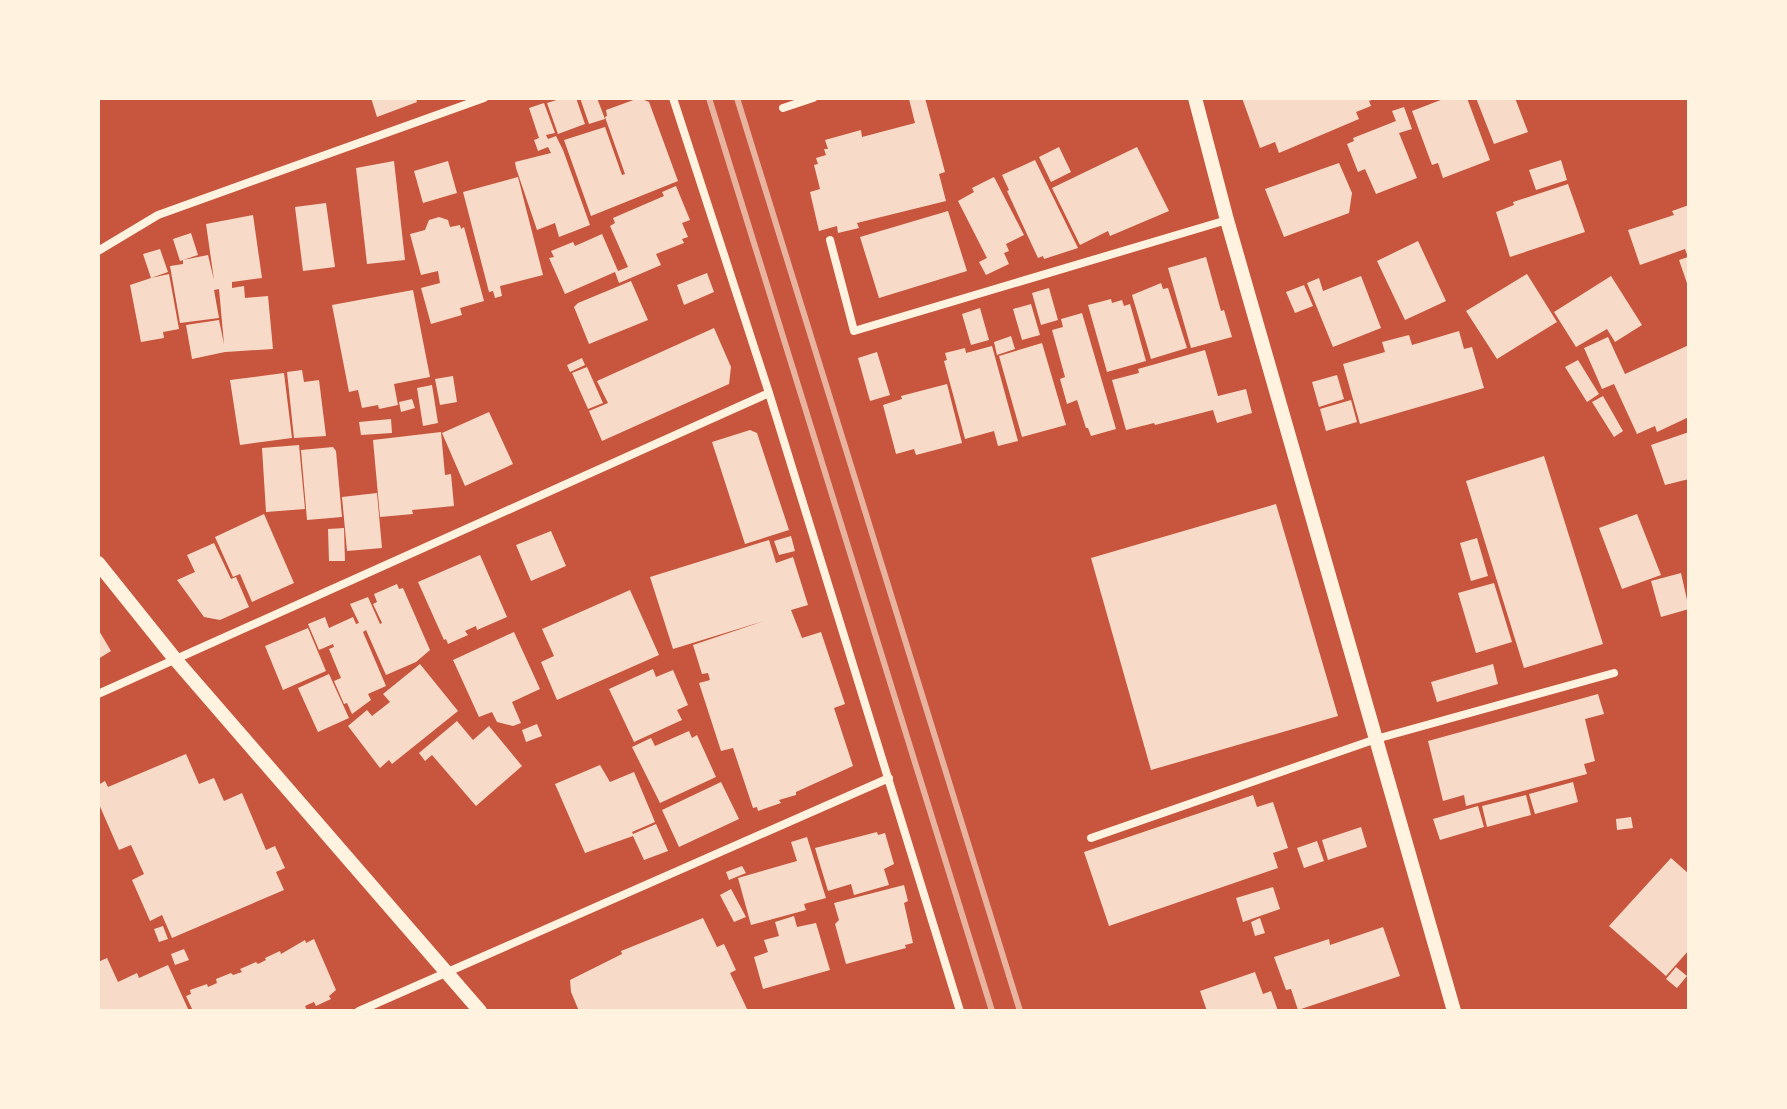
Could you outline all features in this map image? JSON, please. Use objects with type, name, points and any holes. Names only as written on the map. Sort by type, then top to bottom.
[{"type":"street","points":[[98,251],[158,215],[484,98]]},
{"type":"street","points":[[673,98],[769,393],[960,1011]]},
{"type":"street","points":[[783,108],[796,101],[813,98]]},
{"type":"street","points":[[1195,98],[1227,220],[1454,1011]]},
{"type":"street","points":[[830,240],[854,331],[1227,220]]},
{"type":"street","points":[[98,694],[769,393]]},
{"type":"street","points":[[98,563],[175,659],[480,1011]]},
{"type":"street","points":[[1091,838],[1376,739],[1614,673]]},
{"type":"street","points":[[359,1011],[889,778]]},
{"type":"building","points":[[371,98],[416,98],[417,102],[377,117]]},
{"type":"building","points":[[576,98],[585,124],[558,134],[547,103]]},
{"type":"building","points":[[580,98],[597,98],[605,119],[589,124]]},
{"type":"building","points":[[639,98],[649,102],[678,181],[591,216],[564,140],[605,127],[622,175],[625,174],[605,117],[606,110]]},
{"type":"building","points":[[925,98],[945,172],[939,174],[946,201],[857,223],[859,228],[838,233],[837,226],[819,231],[810,192],[820,189],[814,165],[818,164],[816,158],[826,155],[825,140],[861,130],[862,137],[915,123],[909,99]]},
{"type":"building","points":[[1242,98],[1377,98],[1369,101],[1371,106],[1356,112],[1359,119],[1279,153],[1275,142],[1260,148]]},
{"type":"building","points":[[1446,98],[1467,98],[1490,160],[1443,178],[1438,163],[1432,165],[1412,111]]},
{"type":"building","points":[[1476,98],[1515,98],[1528,132],[1494,144]]},
{"type":"building","points":[[544,103],[555,133],[546,135],[548,139],[556,136],[563,150],[590,225],[559,237],[555,223],[537,230],[515,162],[551,153],[548,147],[538,151],[534,140],[539,138],[529,108]]},
{"type":"building","points":[[1404,107],[1412,129],[1399,133],[1417,178],[1376,194],[1365,169],[1358,172],[1347,144],[1354,141],[1353,138],[1396,121],[1392,111]]},
{"type":"building","points":[[1059,147],[1071,172],[1051,182],[1039,157]]},
{"type":"building","points":[[1137,147],[1169,211],[1110,236],[1108,231],[1080,245],[1052,188]]},
{"type":"building","points":[[1035,160],[1078,248],[1044,259],[1043,256],[1038,258],[1002,175]]},
{"type":"building","points":[[1561,160],[1567,180],[1536,190],[1529,170]]},
{"type":"building","points":[[394,161],[405,260],[367,264],[356,168]]},
{"type":"building","points":[[448,161],[457,193],[423,203],[414,171]]},
{"type":"building","points":[[1339,163],[1352,193],[1349,213],[1284,237],[1265,189]]},
{"type":"building","points":[[518,177],[543,275],[500,286],[502,296],[495,298],[493,291],[489,292],[463,192]]},
{"type":"building","points":[[994,177],[1024,235],[1006,244],[1009,251],[1004,253],[1009,264],[986,275],[979,262],[987,258],[958,201],[974,192],[972,188]]},
{"type":"building","points":[[1568,184],[1585,232],[1510,257],[1496,212],[1514,205],[1513,202]]},
{"type":"building","points":[[676,186],[690,220],[682,223],[688,237],[682,239],[684,243],[656,254],[661,265],[619,283],[615,272],[565,294],[549,258],[554,257],[551,251],[573,242],[575,246],[602,234],[618,271],[628,267],[610,226],[615,223],[613,218],[664,196],[662,192]]},
{"type":"building","points":[[326,203],[335,267],[303,271],[295,207]]},
{"type":"building","points":[[1689,205],[1689,289],[1679,260],[1688,257],[1685,249],[1640,265],[1628,230],[1674,215],[1672,211]]},
{"type":"building","points":[[948,211],[967,271],[879,298],[860,237]]},
{"type":"building","points":[[253,215],[262,278],[232,282],[232,288],[244,286],[245,298],[268,296],[273,349],[225,352],[192,359],[186,325],[219,320],[224,344],[219,289],[214,290],[219,318],[180,323],[170,266],[208,255],[214,280],[206,224]]},
{"type":"building","points":[[439,217],[448,220],[450,227],[464,227],[484,301],[460,308],[462,315],[431,324],[421,288],[440,283],[438,271],[421,275],[410,234],[425,230],[429,220]]},
{"type":"building","points":[[191,233],[198,255],[180,261],[173,239]]},
{"type":"building","points":[[1418,241],[1446,301],[1405,320],[1377,261]]},
{"type":"building","points":[[160,249],[168,272],[151,278],[143,254]]},
{"type":"building","points":[[1206,257],[1221,311],[1224,310],[1232,337],[1191,348],[1168,268]]},
{"type":"building","points":[[707,273],[714,292],[684,305],[677,285]]},
{"type":"building","points":[[169,274],[179,329],[163,332],[164,338],[141,342],[130,285]]},
{"type":"building","points":[[1527,274],[1557,322],[1497,359],[1466,311]]},
{"type":"building","points":[[1361,276],[1381,328],[1333,347],[1307,283],[1319,278],[1323,291]]},
{"type":"building","points":[[1611,276],[1642,325],[1615,342],[1607,329],[1576,347],[1554,312]]},
{"type":"building","points":[[631,281],[648,320],[589,344],[574,307]]},
{"type":"building","points":[[1161,283],[1163,289],[1168,288],[1187,348],[1151,359],[1132,295]]},
{"type":"building","points":[[1304,285],[1313,306],[1295,313],[1286,292]]},
{"type":"building","points":[[1049,288],[1058,320],[1041,325],[1032,293]]},
{"type":"building","points":[[413,290],[430,377],[394,384],[398,405],[379,409],[378,405],[362,408],[358,390],[349,392],[332,305]]},
{"type":"building","points":[[1111,299],[1112,303],[1122,300],[1124,306],[1130,304],[1146,361],[1107,372],[1088,305]]},
{"type":"building","points":[[1031,304],[1040,335],[1022,340],[1013,309]]},
{"type":"building","points":[[980,308],[989,340],[971,345],[962,314]]},
{"type":"building","points":[[1082,313],[1116,429],[1091,436],[1077,400],[1067,404],[1060,379],[1065,377],[1052,330],[1063,327],[1061,319]]},
{"type":"building","points":[[714,328],[731,367],[729,384],[602,441],[589,411],[608,403],[597,381]]},
{"type":"building","points":[[1459,331],[1464,349],[1472,347],[1484,388],[1360,424],[1343,364],[1385,352],[1382,342],[1409,335],[1412,345]]},
{"type":"building","points":[[1011,336],[1015,349],[997,355],[994,342]]},
{"type":"building","points":[[1608,337],[1625,374],[1689,345],[1689,417],[1657,432],[1655,426],[1637,434],[1614,384],[1602,389],[1584,348]]},
{"type":"building","points":[[1042,343],[1066,425],[1022,437],[999,356]]},
{"type":"building","points":[[992,346],[1018,441],[998,446],[994,431],[965,439],[944,361],[947,360],[945,353],[965,348],[966,353]]},
{"type":"building","points":[[1205,350],[1218,396],[1246,389],[1252,413],[1217,423],[1213,410],[1126,430],[1112,380],[1139,373],[1138,369]]},
{"type":"building","points":[[877,352],[890,395],[870,401],[858,358]]},
{"type":"building","points":[[582,358],[585,365],[570,372],[567,365]]},
{"type":"building","points":[[1578,360],[1599,394],[1587,402],[1565,367]]},
{"type":"building","points":[[587,367],[603,403],[588,409],[572,373]]},
{"type":"building","points":[[302,370],[304,382],[319,380],[326,436],[294,438],[287,372]]},
{"type":"building","points":[[284,373],[292,438],[240,445],[230,380]]},
{"type":"building","points":[[1337,375],[1344,399],[1319,407],[1312,382]]},
{"type":"building","points":[[453,376],[457,402],[440,405],[435,379]]},
{"type":"building","points":[[947,384],[962,443],[916,455],[914,449],[896,454],[883,405],[902,399],[901,396]]},
{"type":"building","points":[[432,385],[438,423],[423,426],[417,388]]},
{"type":"building","points":[[1603,396],[1623,431],[1614,437],[1592,402]]},
{"type":"building","points":[[412,399],[415,408],[401,412],[399,402]]},
{"type":"building","points":[[1351,400],[1357,422],[1326,431],[1320,409]]},
{"type":"building","points":[[489,412],[513,464],[465,486],[442,433]]},
{"type":"building","points":[[391,419],[392,433],[361,435],[359,422]]},
{"type":"building","points":[[750,430],[757,433],[789,530],[745,544],[712,442]]},
{"type":"building","points":[[441,432],[445,475],[451,474],[454,506],[380,517],[373,440]]},
{"type":"building","points":[[1689,432],[1689,479],[1665,485],[1651,445]]},
{"type":"building","points":[[299,445],[305,509],[266,512],[262,448]]},
{"type":"building","points":[[333,447],[336,451],[342,517],[307,520],[301,450]]},
{"type":"building","points":[[1544,456],[1603,644],[1524,668],[1466,481]]},
{"type":"building","points":[[377,493],[382,548],[347,551],[342,497]]},
{"type":"building","points":[[1276,504],[1338,716],[1151,770],[1091,558]]},
{"type":"building","points":[[264,514],[294,583],[252,602],[240,574],[233,577],[215,537]]},
{"type":"building","points":[[1637,514],[1661,575],[1622,589],[1599,528]]},
{"type":"building","points":[[344,528],[345,561],[329,561],[328,529]]},
{"type":"building","points":[[551,531],[566,566],[531,581],[516,545]]},
{"type":"building","points":[[791,536],[795,551],[779,555],[774,541]]},
{"type":"building","points":[[1477,538],[1488,576],[1471,581],[1460,543]]},
{"type":"building","points":[[769,540],[776,563],[793,557],[808,605],[791,610],[802,638],[821,632],[845,704],[834,708],[853,766],[796,792],[796,795],[779,800],[781,803],[758,811],[757,807],[753,808],[733,748],[721,751],[699,683],[710,680],[708,673],[702,674],[693,645],[764,621],[673,649],[650,577]]},
{"type":"building","points":[[214,543],[231,579],[236,577],[249,607],[220,620],[204,617],[177,580],[195,572],[187,555]]},
{"type":"building","points":[[480,555],[507,617],[477,630],[476,626],[465,631],[468,635],[448,644],[418,582]]},
{"type":"building","points":[[1681,573],[1689,609],[1661,617],[1651,581]]},
{"type":"building","points":[[1494,583],[1512,642],[1476,653],[1458,593]]},
{"type":"building","points":[[397,584],[399,589],[403,588],[430,650],[416,662],[386,675],[366,630],[363,632],[386,686],[368,694],[371,700],[352,714],[334,681],[341,678],[329,649],[334,647],[333,644],[319,650],[308,624],[325,617],[329,628],[353,617],[356,624],[359,623],[350,604],[368,597],[380,624],[373,604],[377,602],[374,594]]},
{"type":"building","points":[[630,590],[659,655],[557,700],[541,662],[554,656],[542,629]]},
{"type":"building","points":[[308,628],[326,671],[283,690],[265,646]]},
{"type":"building","points":[[98,629],[111,651],[98,659]]},
{"type":"building","points":[[514,632],[540,689],[512,702],[521,723],[513,726],[497,722],[492,712],[479,717],[453,660]]},
{"type":"building","points":[[420,664],[458,711],[392,764],[389,760],[380,768],[348,726],[367,710],[372,716],[390,702],[383,694]]},
{"type":"building","points":[[1493,664],[1498,684],[1437,702],[1431,682]]},
{"type":"building","points":[[653,669],[656,677],[673,670],[688,705],[677,710],[682,720],[634,742],[609,689]]},
{"type":"building","points":[[329,674],[349,718],[318,732],[298,688]]},
{"type":"building","points":[[1598,694],[1604,714],[1585,719],[1595,761],[1584,764],[1587,774],[1466,806],[1464,795],[1443,801],[1428,741]]},
{"type":"building","points":[[457,721],[473,740],[489,726],[522,766],[476,806],[432,755],[425,761],[419,753]]},
{"type":"building","points":[[537,724],[542,736],[526,742],[522,730]]},
{"type":"building","points":[[689,731],[692,738],[697,735],[716,777],[660,803],[632,747],[651,738],[655,746]]},
{"type":"building","points":[[186,754],[199,784],[214,778],[224,801],[242,793],[266,850],[275,846],[285,868],[276,872],[284,890],[172,938],[162,915],[150,921],[132,880],[144,874],[131,845],[119,850],[98,802],[98,785],[105,781],[108,787]]},
{"type":"building","points":[[600,765],[610,782],[634,772],[655,822],[632,832],[656,824],[668,851],[644,860],[633,836],[585,853],[555,784]]},
{"type":"building","points":[[721,782],[739,819],[679,847],[662,810]]},
{"type":"building","points":[[1573,782],[1578,802],[1535,814],[1529,794]]},
{"type":"building","points":[[1253,795],[1257,807],[1273,802],[1288,848],[1273,853],[1278,868],[1109,926],[1084,852]]},
{"type":"building","points":[[1526,795],[1531,815],[1487,827],[1482,806]]},
{"type":"building","points":[[1478,806],[1484,827],[1440,840],[1433,819]]},
{"type":"building","points":[[1631,817],[1633,828],[1617,830],[1616,819]]},
{"type":"building","points":[[1361,827],[1367,847],[1328,860],[1322,840]]},
{"type":"building","points":[[877,832],[878,835],[885,833],[894,864],[884,869],[889,885],[854,895],[851,884],[828,891],[815,848]]},
{"type":"building","points":[[807,837],[826,898],[804,904],[806,910],[751,925],[738,878],[797,861],[791,842]]},
{"type":"building","points":[[1317,841],[1324,861],[1304,868],[1297,848]]},
{"type":"building","points":[[1671,858],[1689,874],[1689,950],[1666,976],[1609,926]]},
{"type":"building","points":[[742,866],[746,873],[729,880],[726,872]]},
{"type":"building","points":[[904,885],[908,901],[904,903],[913,943],[905,945],[906,948],[846,964],[835,924],[839,920],[834,903]]},
{"type":"building","points":[[1273,887],[1280,909],[1243,922],[1236,898]]},
{"type":"building","points":[[731,889],[746,917],[734,922],[720,895]]},
{"type":"building","points":[[794,916],[797,927],[816,923],[830,970],[763,989],[754,957],[768,952],[764,940],[779,936],[775,922]]},
{"type":"building","points":[[703,918],[717,947],[724,944],[736,970],[730,973],[747,1009],[579,1011],[570,980],[622,954],[621,951]]},
{"type":"building","points":[[1260,918],[1265,933],[1255,936],[1251,922]]},
{"type":"building","points":[[163,926],[168,939],[159,942],[154,929]]},
{"type":"building","points":[[1383,927],[1400,976],[1298,1010],[1291,989],[1286,990],[1274,957],[1329,939],[1330,945]]},
{"type":"building","points":[[314,939],[336,990],[329,996],[331,999],[316,1006],[314,1002],[305,1006],[307,1010],[304,1011],[193,1011],[186,996],[191,994],[190,990],[207,984],[208,987],[217,983],[216,979],[242,972],[240,969],[256,962],[258,964],[280,951],[281,954],[305,940],[306,943]]},
{"type":"building","points":[[184,949],[189,960],[175,965],[171,954]]},
{"type":"building","points":[[107,958],[118,982],[137,973],[139,978],[168,965],[189,1011],[98,1011],[98,962]]},
{"type":"building","points":[[1676,967],[1687,976],[1677,988],[1666,979]]},
{"type":"building","points":[[1255,972],[1263,994],[1271,991],[1278,1011],[1207,1011],[1200,991]]},
{"type":"railway","points":[[709,98],[992,1011]]},
{"type":"railway","points":[[737,98],[1020,1011]]}]
